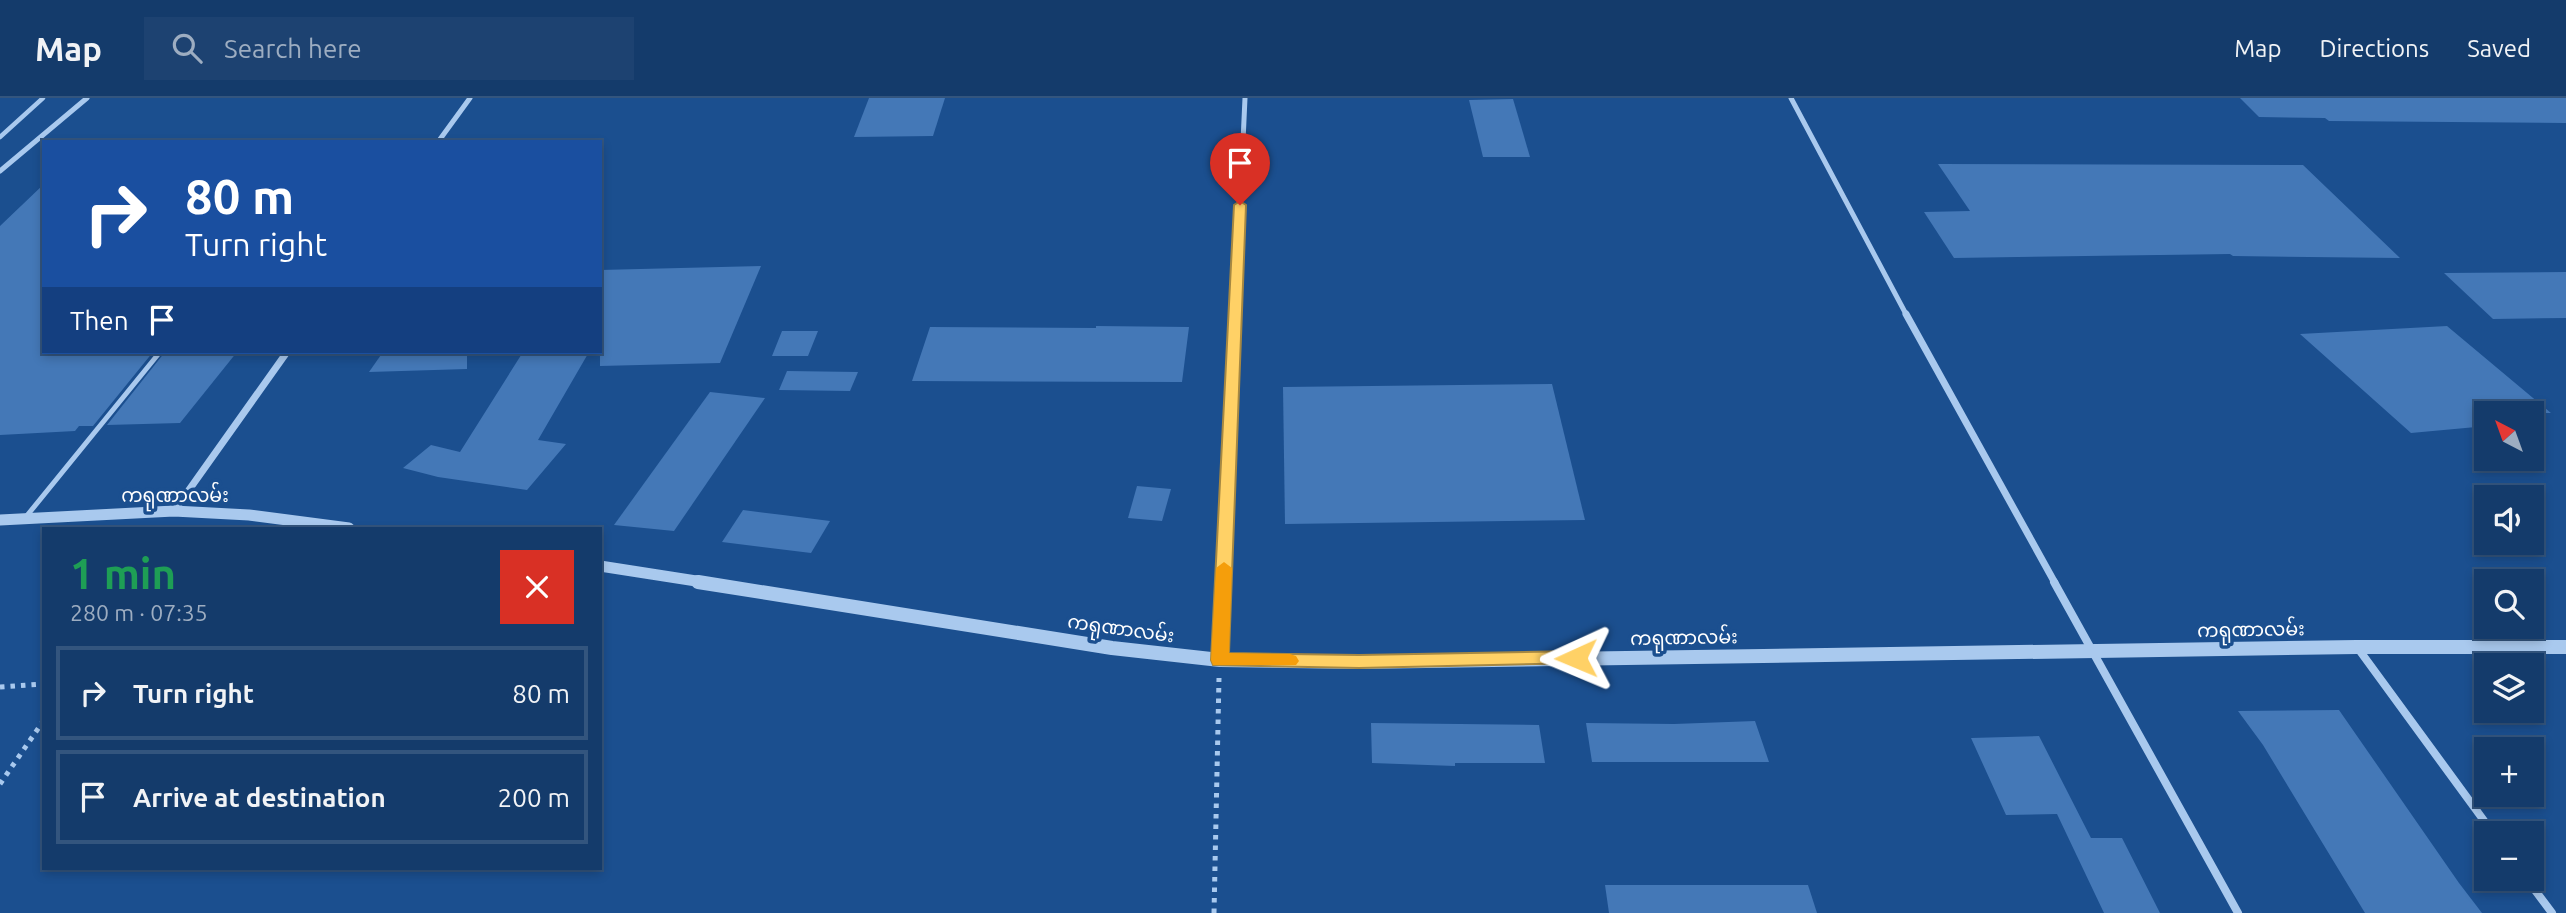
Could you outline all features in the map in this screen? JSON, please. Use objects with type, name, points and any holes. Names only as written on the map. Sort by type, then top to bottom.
[{"type":"street","points":[[0,171],[87,98]]},
{"type":"street","points":[[439,140],[470,98]]},
{"type":"street","points":[[1220,660],[1245,98]]},
{"type":"street","points":[[1791,98],[1868,245],[2238,913]]},
{"type":"street","points":[[174,511],[286,354]]},
{"type":"street","name":"ကရုဏာလမ်း","points":[[0,520],[174,511],[249,514],[342,527]]},
{"type":"street","name":"ကရုဏာလမ်း","points":[[602,566],[1112,648],[1220,660],[1359,662],[2092,650],[2566,647]]},
{"type":"street","points":[[2357,647],[2484,821]]},
{"type":"street","points":[[2536,891],[2552,913]]},
{"type":"lane","points":[[0,136],[43,98]]},
{"type":"lane","points":[[26,518],[158,354]]},
{"type":"path","points":[[1213,913],[1220,660]]},
{"type":"path","points":[[0,687],[42,684]]},
{"type":"path","points":[[0,784],[42,723]]},
{"type":"building","points":[[869,98],[945,98],[933,136],[854,137]]},
{"type":"building","points":[[2240,98],[2566,98],[2566,123],[2329,121],[2325,118],[2259,117]]},
{"type":"building","points":[[1513,99],[1530,157],[1483,157],[1469,100]]},
{"type":"building","points":[[1938,164],[2303,165],[2400,258],[2230,254],[1954,258],[1924,212],[1970,211]]},
{"type":"building","points":[[42,186],[42,354],[151,354],[93,426],[79,426],[75,431],[0,435],[0,226]]},
{"type":"building","points":[[761,266],[720,363],[600,366],[602,270]]},
{"type":"building","points":[[2566,272],[2566,318],[2493,319],[2444,273]]},
{"type":"building","points":[[2447,326],[2537,401],[2474,401],[2474,427],[2411,433],[2300,334]]},
{"type":"building","points":[[930,327],[1189,327],[1182,382],[912,381]]},
{"type":"building","points":[[782,331],[818,331],[808,356],[772,356]]},
{"type":"building","points":[[163,354],[235,354],[180,423],[107,425]]},
{"type":"building","points":[[382,354],[467,354],[467,369],[369,372]]},
{"type":"building","points":[[522,354],[588,354],[538,440],[566,444],[527,490],[438,477],[403,468],[431,445],[460,452]]},
{"type":"building","points":[[787,371],[858,372],[850,391],[779,390]]},
{"type":"building","points":[[1552,384],[1585,520],[1285,524],[1283,387]]},
{"type":"building","points":[[710,392],[765,398],[674,531],[614,525]]},
{"type":"building","points":[[1137,486],[1171,489],[1162,521],[1128,518]]},
{"type":"building","points":[[743,510],[830,521],[811,553],[722,542]]},
{"type":"building","points":[[2339,710],[2482,913],[2365,913],[2263,745],[2238,711]]},
{"type":"building","points":[[1755,721],[1769,762],[1592,762],[1586,723],[1674,724]]},
{"type":"building","points":[[1371,723],[1539,725],[1545,763],[1455,763],[1455,766],[1372,763]]},
{"type":"building","points":[[2039,736],[2091,838],[2122,838],[2160,913],[2104,913],[2057,814],[2006,815],[1971,738]]},
{"type":"building","points":[[1605,885],[1808,885],[1817,913],[1609,913]]},
{"type":"slow traffic","points":[[1224,568],[1220,660],[1290,661]]},
{"type":"route","points":[[1240,205],[1220,660],[1359,662],[1576,658]]}]
